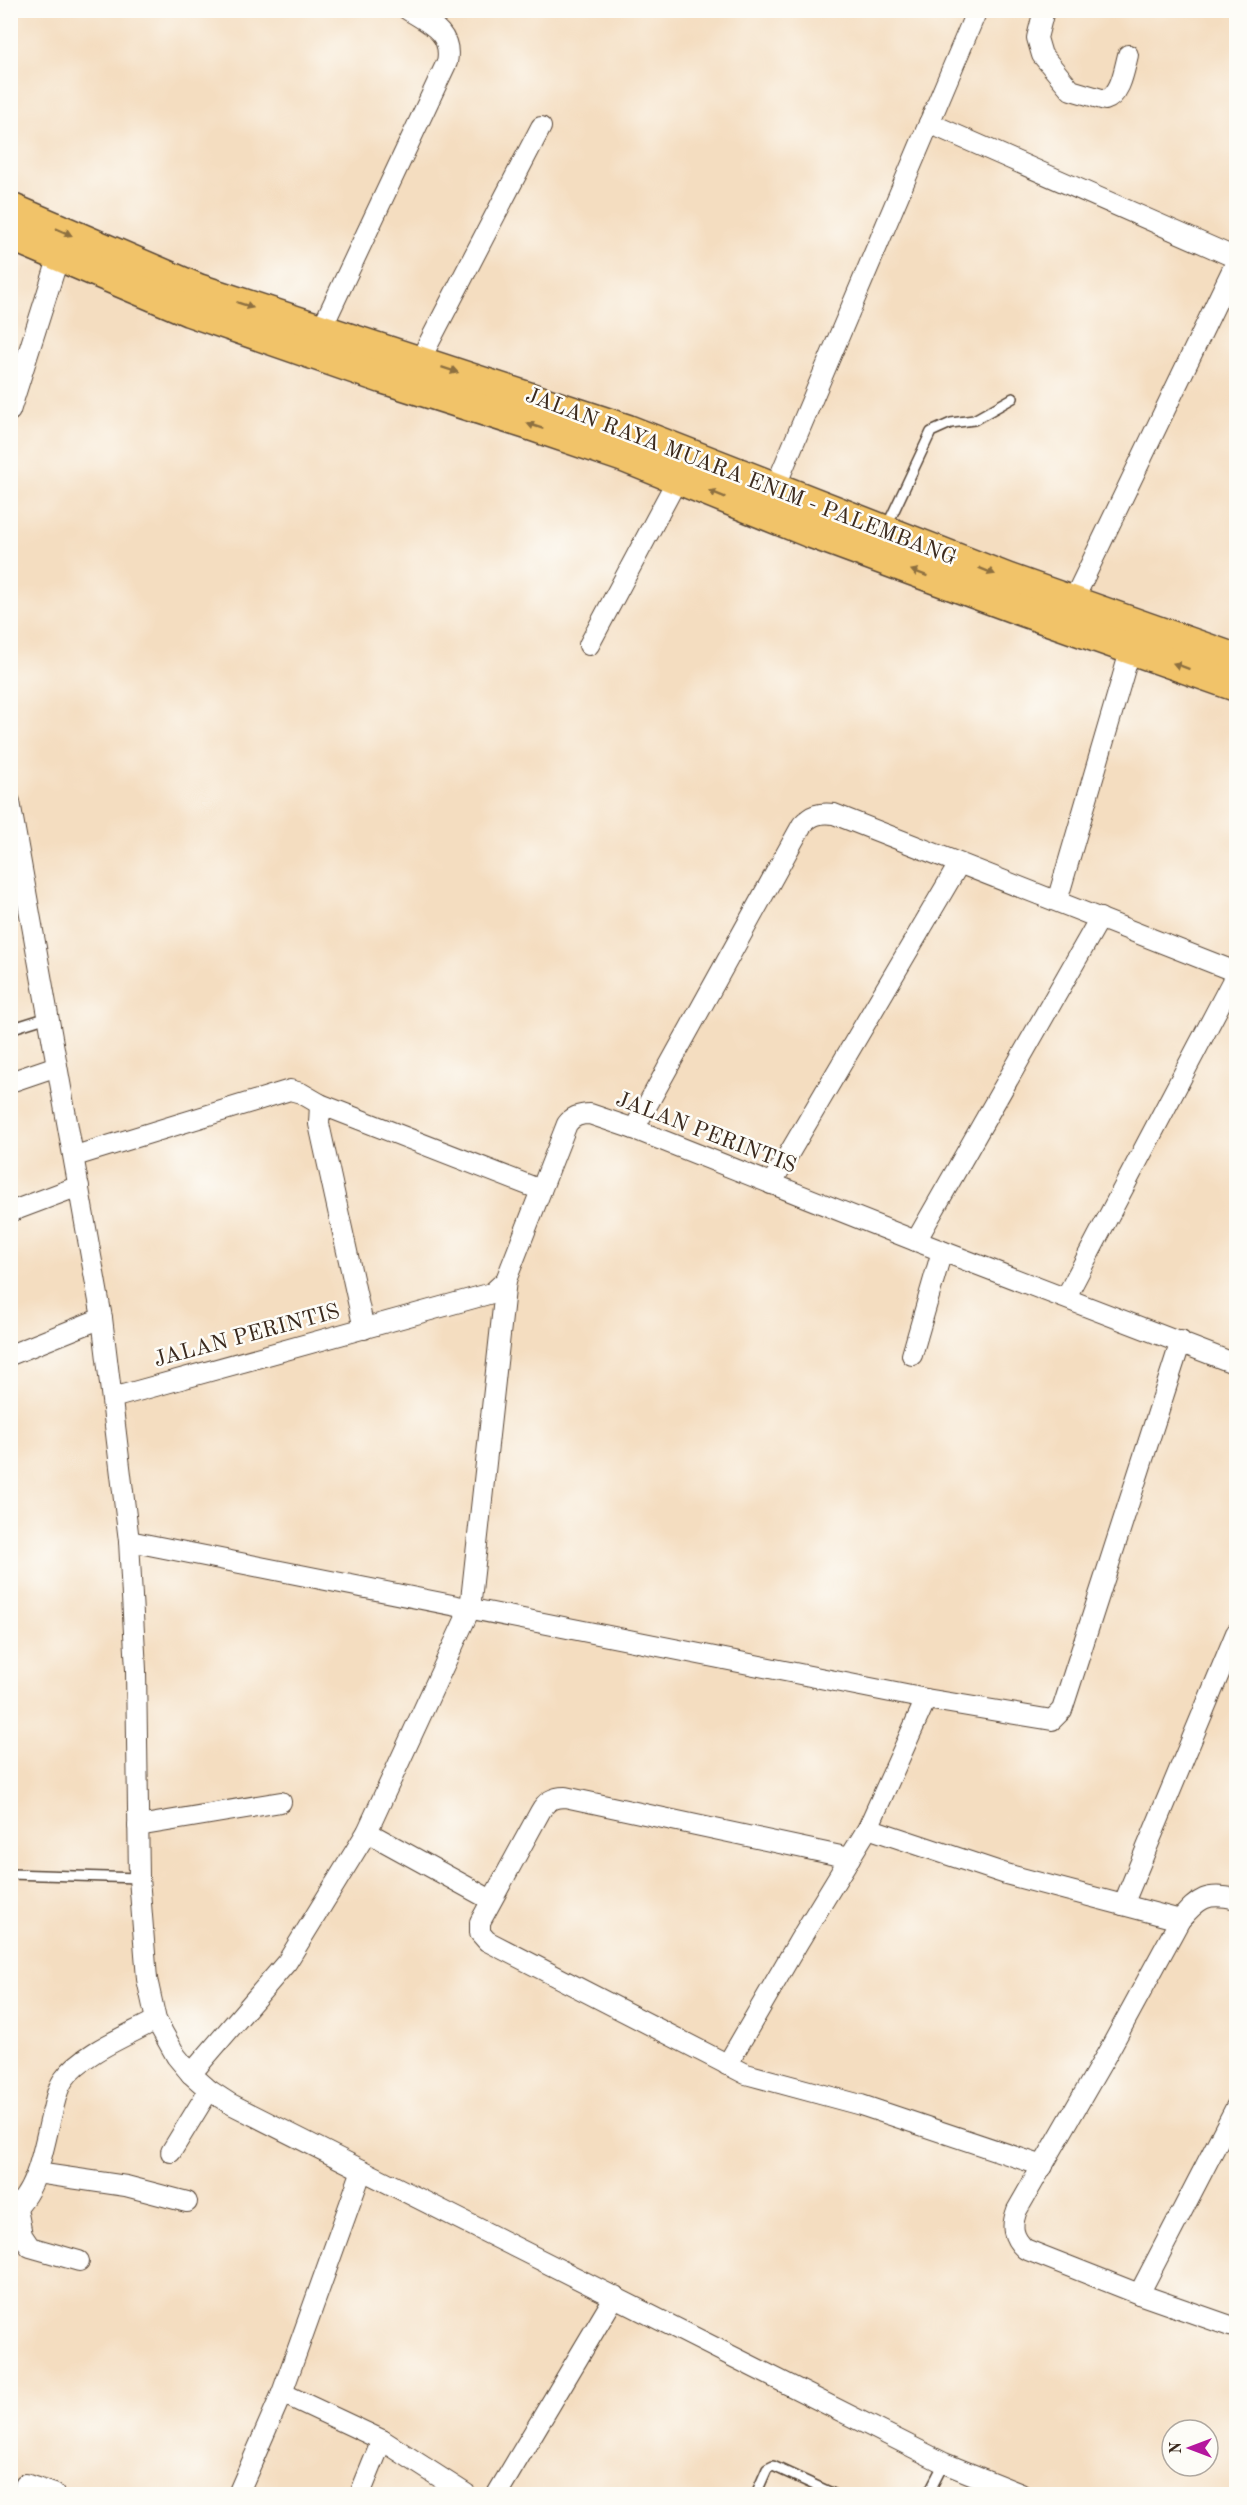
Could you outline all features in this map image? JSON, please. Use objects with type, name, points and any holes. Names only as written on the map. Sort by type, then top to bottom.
[{"type":"main road","name":"JALAN RAYA MUARA ENIM - PALEMBANG","points":[[10,208],[198,289],[628,430],[770,500],[1020,610],[1236,686]]},
{"type":"main road","name":"JALAN RAYA MUARA ENIM - PALEMBANG","points":[[10,235],[189,311],[382,378],[538,427],[678,478],[885,531],[1072,603],[1236,659]]},
{"type":"street","points":[[321,330],[447,62],[449,48],[444,36],[436,27],[408,10]]},
{"type":"street","points":[[770,500],[977,10]]},
{"type":"street","points":[[1044,10],[1037,38],[1038,49],[1071,90],[1105,100],[1109,99],[1118,88],[1128,55]]},
{"type":"street","points":[[929,123],[1236,260],[1072,603]]},
{"type":"street","points":[[420,360],[541,127]]},
{"type":"street","points":[[10,411],[59,256]]},
{"type":"street","points":[[589,645],[678,478]]},
{"type":"street","points":[[1057,901],[1131,648]]},
{"type":"street","points":[[10,802],[19,907],[48,1017],[75,1156],[102,1318],[129,1540],[136,1670],[139,1878],[147,1978],[156,2020],[176,2056],[190,2074],[229,2103],[944,2463],[1021,2494]]},
{"type":"street","points":[[634,1129],[805,821],[821,813],[834,814],[1236,973],[1066,1297]]},
{"type":"street","points":[[771,1184],[959,864]]},
{"type":"street","points":[[916,1241],[1100,918]]},
{"type":"street","points":[[10,1082],[57,1066]]},
{"type":"street","points":[[75,1156],[284,1090],[301,1093],[320,1104],[541,1190]]},
{"type":"street","points":[[320,1104],[319,1124],[364,1329]]},
{"type":"street","name":"JALAN PERINTIS","points":[[112,1398],[481,1298],[500,1288],[506,1280],[572,1118],[582,1114],[590,1114],[634,1129],[1236,1364]]},
{"type":"street","points":[[10,1212],[79,1186]]},
{"type":"street","points":[[912,1355],[942,1251]]},
{"type":"street","points":[[190,2074],[287,1962],[368,1832],[470,1610],[506,1280]]},
{"type":"street","points":[[10,1355],[102,1318]]},
{"type":"street","points":[[129,1540],[470,1610],[926,1699],[1052,1720],[1062,1710],[1181,1341]]},
{"type":"street","points":[[1123,1905],[1236,1633]]},
{"type":"street","points":[[727,2065],[868,1828],[926,1699]]},
{"type":"street","points":[[850,1858],[560,1797],[550,1800],[543,1806],[490,1900],[479,1925],[482,1936],[487,1941],[727,2065],[763,2079],[861,2105],[1043,2166]]},
{"type":"street","points":[[138,1826],[281,1802]]},
{"type":"street","points":[[868,1828],[1006,1874],[1180,1920]]},
{"type":"street","points":[[368,1832],[490,1900]]},
{"type":"street","points":[[1236,1899],[1219,1895],[1208,1896],[1192,1905],[1180,1920],[1014,2217],[1012,2225],[1017,2242],[1025,2249],[1139,2294],[1236,2328]]},
{"type":"street","points":[[79,2261],[30,2247],[22,2235],[14,2210],[37,2173],[56,2094],[63,2080],[87,2058],[156,2020]]},
{"type":"street","points":[[171,2152],[209,2090]]},
{"type":"street","points":[[1139,2294],[1236,2107]]},
{"type":"street","points":[[238,2494],[282,2393],[362,2170]]},
{"type":"street","points":[[37,2173],[126,2186],[188,2202]]},
{"type":"street","points":[[497,2494],[615,2296]]},
{"type":"street","points":[[282,2393],[382,2440],[466,2494]]},
{"type":"street","points":[[360,2494],[382,2440]]},
{"type":"street","points":[[25,2484],[54,2494]]},
{"type":"lane","points":[[885,531],[930,432],[951,423],[974,420],[1013,398]]},
{"type":"lane","points":[[10,1029],[48,1017]]},
{"type":"lane","points":[[10,1874],[139,1878]]},
{"type":"lane","points":[[928,2494],[944,2463]]},
{"type":"lane","points":[[756,2494],[767,2469],[777,2466],[834,2494]]}]
